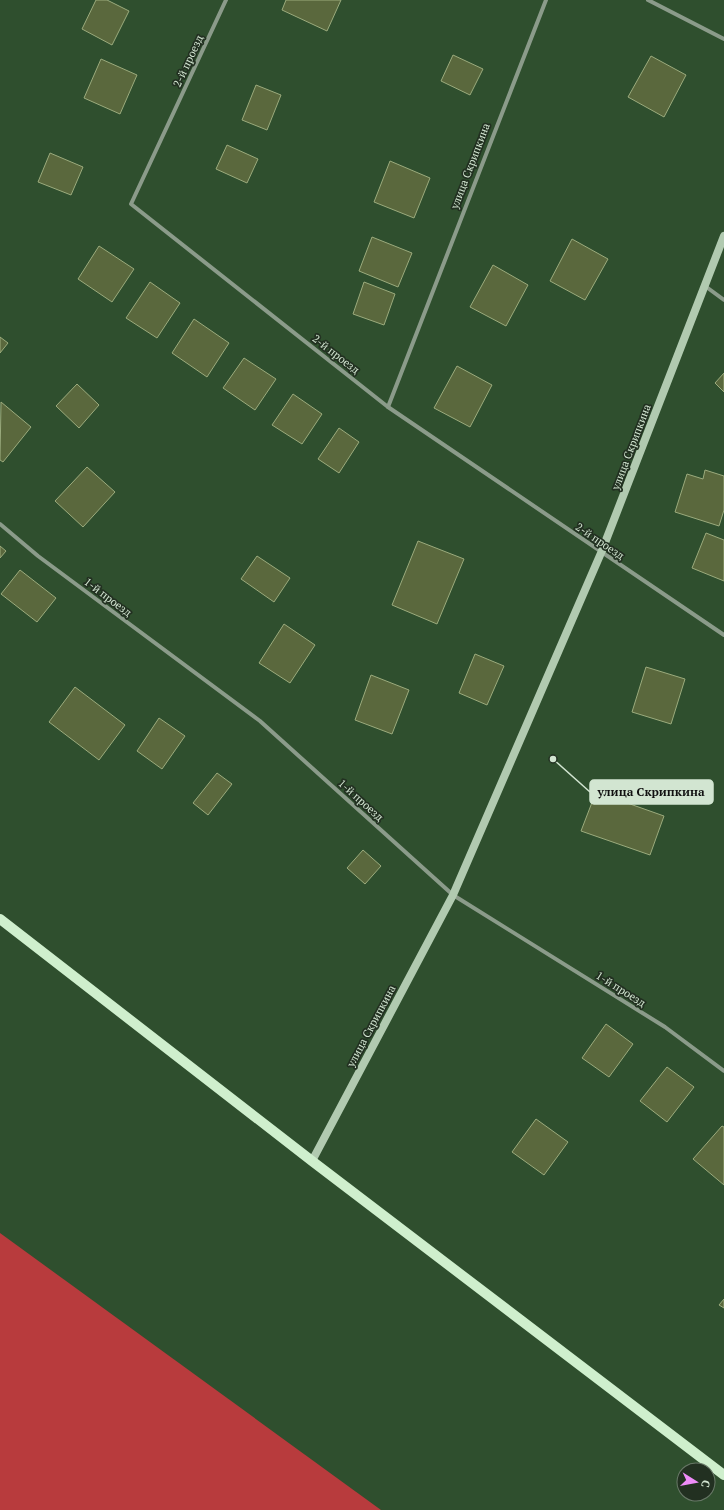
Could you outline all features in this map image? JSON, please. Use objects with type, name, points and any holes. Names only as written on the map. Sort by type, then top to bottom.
[{"type":"main road","points":[[0,919],[312,1161],[724,1475]]},
{"type":"street","name":"2-й проезд","points":[[226,0],[131,204],[388,406],[601,553],[724,635]]},
{"type":"street","name":"улица Скрипкина","points":[[388,406],[546,0]]},
{"type":"street","points":[[648,0],[724,38]]},
{"type":"street","name":"улица Скрипкина","points":[[312,1161],[453,895],[601,553],[724,236]]},
{"type":"street","points":[[705,286],[724,300]]},
{"type":"street","name":"1-й проезд","points":[[0,524],[38,556],[260,721],[453,895],[665,1027],[724,1071]]},
{"type":"shaded area","points":[[0,1233],[381,1510],[0,1510]]},
{"type":"building","points":[[96,0],[107,0],[129,11],[112,45],[82,29]]},
{"type":"building","points":[[286,0],[341,0],[327,31],[282,10]]},
{"type":"building","points":[[453,55],[483,69],[470,95],[441,81]]},
{"type":"building","points":[[651,56],[686,75],[664,117],[628,97]]},
{"type":"building","points":[[101,59],[137,75],[120,114],[84,98]]},
{"type":"building","points":[[256,85],[281,95],[267,130],[242,120]]},
{"type":"building","points":[[227,145],[258,159],[247,183],[216,169]]},
{"type":"building","points":[[50,153],[83,167],[71,195],[38,182]]},
{"type":"building","points":[[390,161],[430,178],[414,218],[374,202]]},
{"type":"building","points":[[372,237],[412,253],[398,287],[359,271]]},
{"type":"building","points":[[572,239],[608,259],[585,300],[550,281]]},
{"type":"building","points":[[99,246],[134,269],[112,302],[78,279]]},
{"type":"building","points":[[493,265],[528,285],[506,326],[470,307]]},
{"type":"building","points":[[150,282],[180,303],[157,338],[126,318]]},
{"type":"building","points":[[364,282],[395,294],[384,325],[353,314]]},
{"type":"building","points":[[194,319],[229,343],[207,377],[172,353]]},
{"type":"building","points":[[0,337],[8,343],[0,353]]},
{"type":"building","points":[[244,358],[276,379],[255,410],[223,388]]},
{"type":"building","points":[[457,366],[492,385],[470,427],[434,408]]},
{"type":"building","points":[[724,373],[724,392],[715,383]]},
{"type":"building","points":[[77,384],[99,405],[79,428],[56,406]]},
{"type":"building","points":[[293,394],[322,414],[302,444],[272,425]]},
{"type":"building","points":[[1,402],[31,427],[3,462],[0,460]]},
{"type":"building","points":[[339,428],[359,442],[339,473],[318,459]]},
{"type":"building","points":[[87,467],[115,492],[83,527],[55,501]]},
{"type":"building","points":[[705,470],[724,476],[724,510],[719,526],[675,512],[687,474],[703,479]]},
{"type":"building","points":[[706,533],[724,540],[724,581],[692,568]]},
{"type":"building","points":[[418,541],[464,559],[437,624],[392,605]]},
{"type":"building","points":[[0,546],[6,551],[0,558]]},
{"type":"building","points":[[257,556],[290,578],[274,602],[241,579]]},
{"type":"building","points":[[20,570],[56,598],[37,622],[1,594]]},
{"type":"building","points":[[284,624],[315,645],[290,683],[259,663]]},
{"type":"building","points":[[475,654],[504,666],[487,705],[459,693]]},
{"type":"building","points":[[646,667],[685,679],[671,724],[632,712]]},
{"type":"building","points":[[371,675],[409,690],[392,734],[355,720]]},
{"type":"building","points":[[75,687],[125,725],[99,760],[49,722]]},
{"type":"building","points":[[159,718],[185,736],[162,769],[137,751]]},
{"type":"building","points":[[217,773],[232,784],[208,815],[193,803]]},
{"type":"building","points":[[596,792],[664,816],[650,855],[581,831]]},
{"type":"building","points":[[363,850],[381,866],[365,884],[347,868]]},
{"type":"building","points":[[606,1024],[633,1044],[609,1077],[582,1058]]},
{"type":"building","points":[[667,1067],[694,1087],[667,1122],[640,1101]]},
{"type":"building","points":[[536,1119],[568,1142],[544,1175],[512,1152]]},
{"type":"building","points":[[722,1126],[724,1127],[724,1185],[693,1159]]},
{"type":"building","points":[[724,1299],[724,1308],[719,1305]]},
{"type":"place","name":"улица Скрипкина","points":[[553,759]]}]
